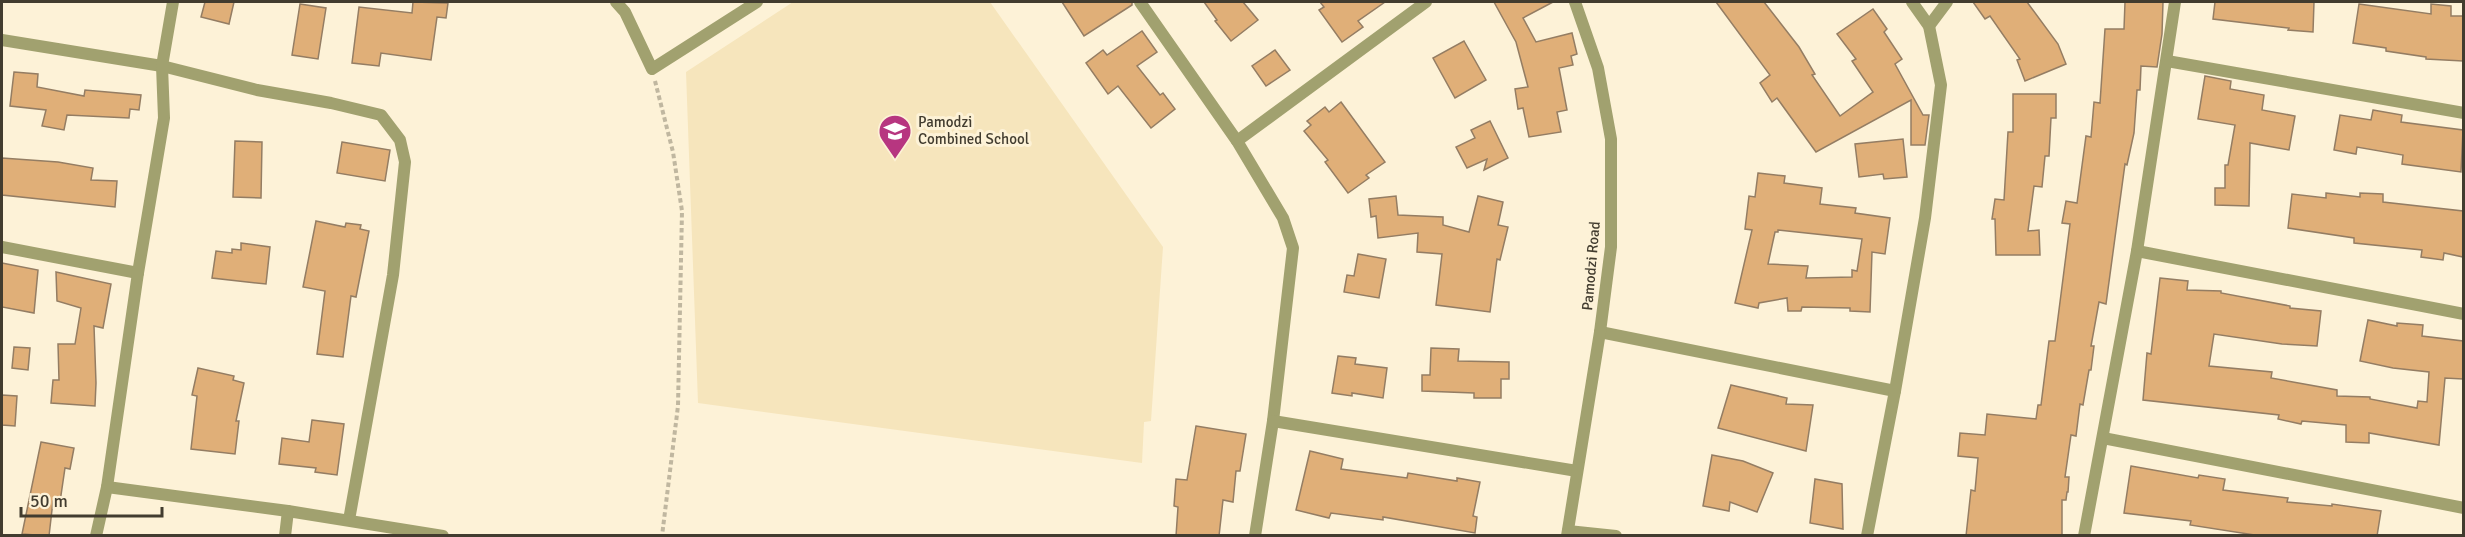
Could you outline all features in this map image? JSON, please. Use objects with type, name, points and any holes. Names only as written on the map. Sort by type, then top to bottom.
[{"type":"street","points":[[96,536],[107,487],[138,273],[164,118],[162,66],[173,2]]},
{"type":"street","points":[[616,2],[625,12],[652,69],[757,2]]},
{"type":"street","points":[[1140,2],[1237,141],[1283,218],[1293,248],[1273,421],[1255,536]]},
{"type":"street","points":[[1237,141],[1426,2]]},
{"type":"street","name":"Pamodzi Road","points":[[1567,533],[1600,332],[1611,247],[1611,139],[1598,68],[1575,2]]},
{"type":"street","points":[[1867,536],[1925,218],[1941,85],[1929,26],[1912,2]]},
{"type":"street","points":[[1929,26],[1947,2]]},
{"type":"street","points":[[2084,536],[2137,251],[2175,2]]},
{"type":"street","points":[[2,40],[162,66],[257,90],[331,103],[381,115],[400,140],[405,162],[393,275],[348,520]]},
{"type":"street","points":[[2167,61],[2463,113]]},
{"type":"street","points":[[2,247],[138,273]]},
{"type":"street","points":[[2137,251],[2463,314]]},
{"type":"street","points":[[1600,332],[1895,392]]},
{"type":"street","points":[[1273,421],[1577,471]]},
{"type":"street","points":[[2103,438],[2463,508]]},
{"type":"street","points":[[107,487],[288,511],[443,536]]},
{"type":"street","points":[[285,536],[288,511]]},
{"type":"street","points":[[1567,533],[1616,536]]},
{"type":"path","points":[[652,69],[673,152],[681,211],[678,406],[662,536]]},
{"type":"shaded area","name":"Pamodzi Combined School","points":[[793,2],[990,2],[1163,247],[1151,421],[1144,422],[1142,463],[698,403],[686,72]]},
{"type":"building","points":[[205,2],[234,2],[229,24],[201,17]]},
{"type":"building","points":[[413,2],[448,3],[446,18],[437,17],[431,60],[381,53],[379,66],[352,63],[359,7],[412,13]]},
{"type":"building","points":[[1062,2],[1132,2],[1132,5],[1084,36]]},
{"type":"building","points":[[1204,2],[1243,2],[1258,20],[1231,41]]},
{"type":"building","points":[[1320,2],[1385,2],[1358,21],[1363,27],[1342,42],[1319,10],[1324,7]]},
{"type":"building","points":[[1494,2],[1553,2],[1523,18],[1536,42],[1572,33],[1577,54],[1571,56],[1573,65],[1559,68],[1567,110],[1557,112],[1561,132],[1529,137],[1523,108],[1518,109],[1515,89],[1528,87],[1516,42]]},
{"type":"building","points":[[1716,2],[1764,2],[1799,47],[1815,74],[1812,75],[1840,116],[1873,92],[1852,61],[1856,59],[1837,34],[1873,9],[1887,29],[1884,32],[1902,59],[1895,64],[1923,115],[1929,115],[1925,145],[1911,145],[1911,100],[1816,152],[1777,98],[1772,102],[1760,83],[1770,75]]},
{"type":"building","points":[[1973,2],[2027,2],[2058,44],[2066,64],[2025,81],[2017,60],[2020,59],[1990,16],[1985,19]]},
{"type":"building","points":[[2125,2],[2163,2],[2162,34],[2157,67],[2141,66],[2134,133],[2127,165],[2125,164],[2106,304],[2099,302],[2091,346],[2094,346],[2091,370],[2089,370],[2083,405],[2080,404],[2076,436],[2071,435],[2065,477],[2069,477],[2068,492],[2066,500],[2062,500],[2062,536],[1966,536],[1971,490],[1975,491],[1978,458],[1958,456],[1960,433],[1985,435],[1987,414],[2036,419],[2038,405],[2041,405],[2049,341],[2055,341],[2070,224],[2062,223],[2066,201],[2077,203],[2086,136],[2091,137],[2094,102],[2100,103],[2105,29],[2124,29]]},
{"type":"building","points":[[2215,2],[2314,2],[2313,32],[2213,19]]},
{"type":"building","points":[[300,4],[326,8],[318,59],[292,55]]},
{"type":"building","points":[[2359,4],[2431,14],[2431,4],[2451,6],[2451,16],[2463,16],[2463,61],[2426,59],[2426,57],[2386,51],[2386,48],[2353,43]]},
{"type":"building","points":[[1142,31],[1157,52],[1137,66],[1160,95],[1163,93],[1175,109],[1151,128],[1118,86],[1108,94],[1086,63],[1103,50],[1107,55]]},
{"type":"building","points":[[1464,41],[1486,80],[1455,98],[1433,58]]},
{"type":"building","points":[[1275,50],[1290,70],[1266,86],[1252,66]]},
{"type":"building","points":[[14,72],[38,74],[37,87],[84,96],[85,90],[141,95],[139,110],[130,109],[129,118],[67,115],[64,130],[42,126],[46,110],[10,106]]},
{"type":"building","points":[[2205,76],[2231,81],[2230,89],[2264,95],[2262,110],[2295,116],[2289,150],[2250,143],[2249,206],[2215,205],[2215,188],[2225,188],[2225,165],[2228,165],[2235,125],[2198,119]]},
{"type":"building","points":[[2013,94],[2056,94],[2056,118],[2051,118],[2049,156],[2045,156],[2042,187],[2034,186],[2028,231],[2039,230],[2040,255],[1996,255],[1995,219],[1992,219],[1995,199],[2004,200],[2008,132],[2013,132]]},
{"type":"building","points":[[1341,102],[1385,162],[1366,175],[1369,178],[1348,193],[1325,162],[1328,160],[1304,131],[1311,125],[1307,121],[1325,107],[1329,112]]},
{"type":"building","points":[[2373,110],[2402,115],[2401,122],[2463,130],[2461,172],[2402,164],[2403,155],[2357,147],[2356,154],[2334,150],[2340,115],[2371,120]]},
{"type":"building","points":[[1490,121],[1508,158],[1484,170],[1487,159],[1467,168],[1456,147],[1475,138],[1471,130]]},
{"type":"building","points":[[1903,139],[1907,177],[1884,179],[1883,174],[1859,177],[1855,144]]},
{"type":"building","points":[[235,141],[262,142],[261,198],[233,197]]},
{"type":"building","points":[[342,142],[390,150],[385,181],[337,173]]},
{"type":"building","points":[[2,158],[58,162],[93,168],[91,180],[117,181],[115,207],[2,195]]},
{"type":"building","points":[[1758,173],[1785,176],[1784,183],[1822,188],[1820,204],[1856,208],[1855,213],[1890,218],[1885,254],[1872,252],[1870,312],[1850,311],[1850,308],[1802,307],[1801,311],[1788,311],[1787,298],[1759,303],[1758,308],[1735,303],[1752,230],[1745,229],[1749,196],[1755,197]],"holes":[[[1778,230],[1862,239],[1857,271],[1852,270],[1852,277],[1806,278],[1808,266],[1768,264],[1775,232]]]},
{"type":"building","points":[[2326,193],[2360,197],[2360,193],[2383,194],[2383,202],[2463,211],[2463,257],[2444,253],[2443,260],[2421,257],[2422,250],[2354,243],[2354,238],[2288,228],[2292,194],[2326,198]]},
{"type":"building","points":[[1396,196],[1398,215],[1443,217],[1443,225],[1469,232],[1478,196],[1503,202],[1498,225],[1508,227],[1500,260],[1497,259],[1490,312],[1436,305],[1442,254],[1417,252],[1418,233],[1378,238],[1376,216],[1371,217],[1369,199]]},
{"type":"building","points":[[316,221],[345,227],[346,223],[361,225],[360,229],[369,231],[356,297],[351,296],[343,357],[317,354],[325,291],[303,287]]},
{"type":"building","points":[[241,243],[270,247],[266,284],[212,278],[216,251],[232,253],[232,249],[241,250]]},
{"type":"building","points":[[1358,254],[1386,259],[1379,298],[1344,292],[1347,275],[1354,276]]},
{"type":"building","points":[[2,263],[38,270],[34,313],[2,307]]},
{"type":"building","points":[[56,272],[111,284],[103,328],[94,326],[95,406],[51,403],[53,380],[59,380],[58,344],[75,344],[81,308],[57,301]]},
{"type":"building","points":[[2160,278],[2188,281],[2187,290],[2221,291],[2221,293],[2290,306],[2290,308],[2321,311],[2317,346],[2282,344],[2214,334],[2209,366],[2272,372],[2271,378],[2337,390],[2337,396],[2370,397],[2370,399],[2417,408],[2418,401],[2427,402],[2429,372],[2360,361],[2368,320],[2397,326],[2397,323],[2423,325],[2422,336],[2463,341],[2463,379],[2445,378],[2439,445],[2369,433],[2369,443],[2346,442],[2346,425],[2302,421],[2301,424],[2278,419],[2279,415],[2143,400],[2147,353],[2151,354]]},
{"type":"building","points":[[14,347],[30,348],[28,370],[12,368]]},
{"type":"building","points":[[1431,348],[1459,349],[1458,361],[1509,362],[1509,379],[1501,379],[1501,398],[1474,398],[1474,393],[1422,391],[1422,375],[1430,375]]},
{"type":"building","points":[[1338,356],[1356,358],[1355,364],[1387,368],[1383,398],[1352,393],[1352,396],[1332,393]]},
{"type":"building","points":[[198,368],[234,376],[233,380],[244,383],[236,421],[239,421],[235,454],[191,449],[197,396],[192,395]]},
{"type":"building","points":[[1731,385],[1787,398],[1786,404],[1813,405],[1806,451],[1718,428]]},
{"type":"building","points":[[2,395],[17,396],[15,426],[2,425]]},
{"type":"building","points":[[312,420],[344,424],[337,475],[315,472],[316,468],[279,464],[282,438],[309,442]]},
{"type":"building","points":[[1196,426],[1246,434],[1240,471],[1236,471],[1233,502],[1223,500],[1219,536],[1176,536],[1178,507],[1174,506],[1176,479],[1187,480]]},
{"type":"building","points":[[41,442],[74,448],[70,469],[65,468],[60,502],[53,501],[49,536],[22,534]]},
{"type":"building","points":[[1310,451],[1343,459],[1341,469],[1407,478],[1408,473],[1457,481],[1457,478],[1480,482],[1473,516],[1477,517],[1475,533],[1383,517],[1383,520],[1331,513],[1329,518],[1296,510]]},
{"type":"building","points":[[1712,455],[1743,461],[1773,473],[1757,512],[1730,502],[1729,511],[1703,506]]},
{"type":"building","points":[[2131,466],[2198,478],[2199,475],[2225,479],[2223,490],[2288,498],[2287,502],[2332,506],[2332,504],[2381,511],[2377,536],[2261,536],[2190,525],[2191,521],[2124,513]]},
{"type":"building","points":[[1815,479],[1842,484],[1843,529],[1810,523]]},
{"type":"place","name":"Pamodzi Combined School","points":[[895,160]]}]
